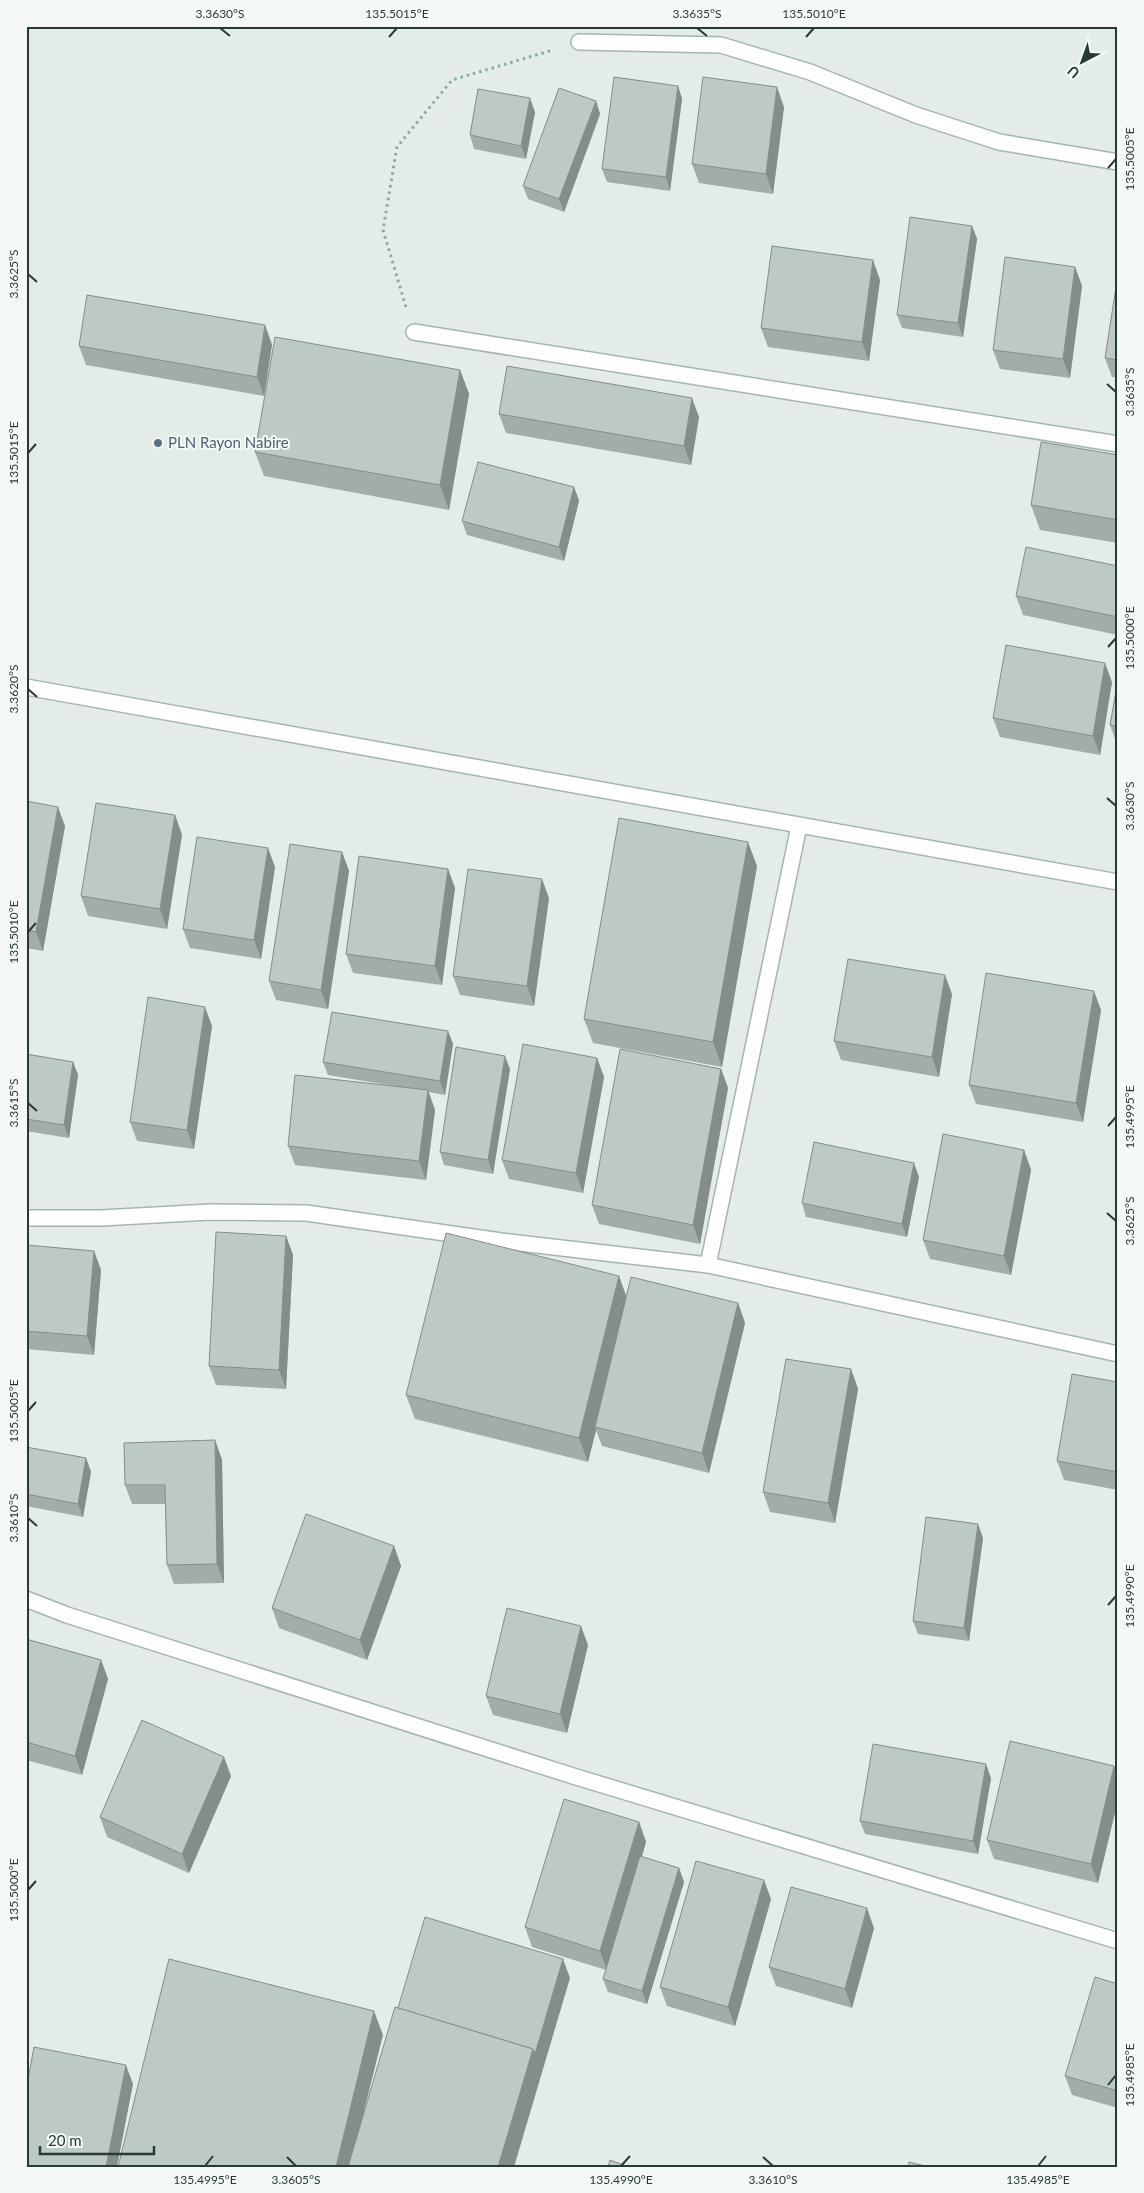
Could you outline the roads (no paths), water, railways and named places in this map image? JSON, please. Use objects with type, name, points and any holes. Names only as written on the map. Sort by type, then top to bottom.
[{"type":"street","points":[[579,42],[721,45],[810,72],[916,115],[999,142],[1118,162]]},
{"type":"street","points":[[414,332],[1118,444]]},
{"type":"street","points":[[26,687],[1118,882]]},
{"type":"street","points":[[708,1266],[799,826]]},
{"type":"street","points":[[26,1218],[101,1218],[210,1212],[306,1213],[501,1241],[708,1266],[1118,1354]]},
{"type":"street","points":[[26,1599],[67,1615],[573,1776],[1118,1941]]},
{"type":"place","name":"PLN Rayon Nabire","points":[[158,443]]}]
